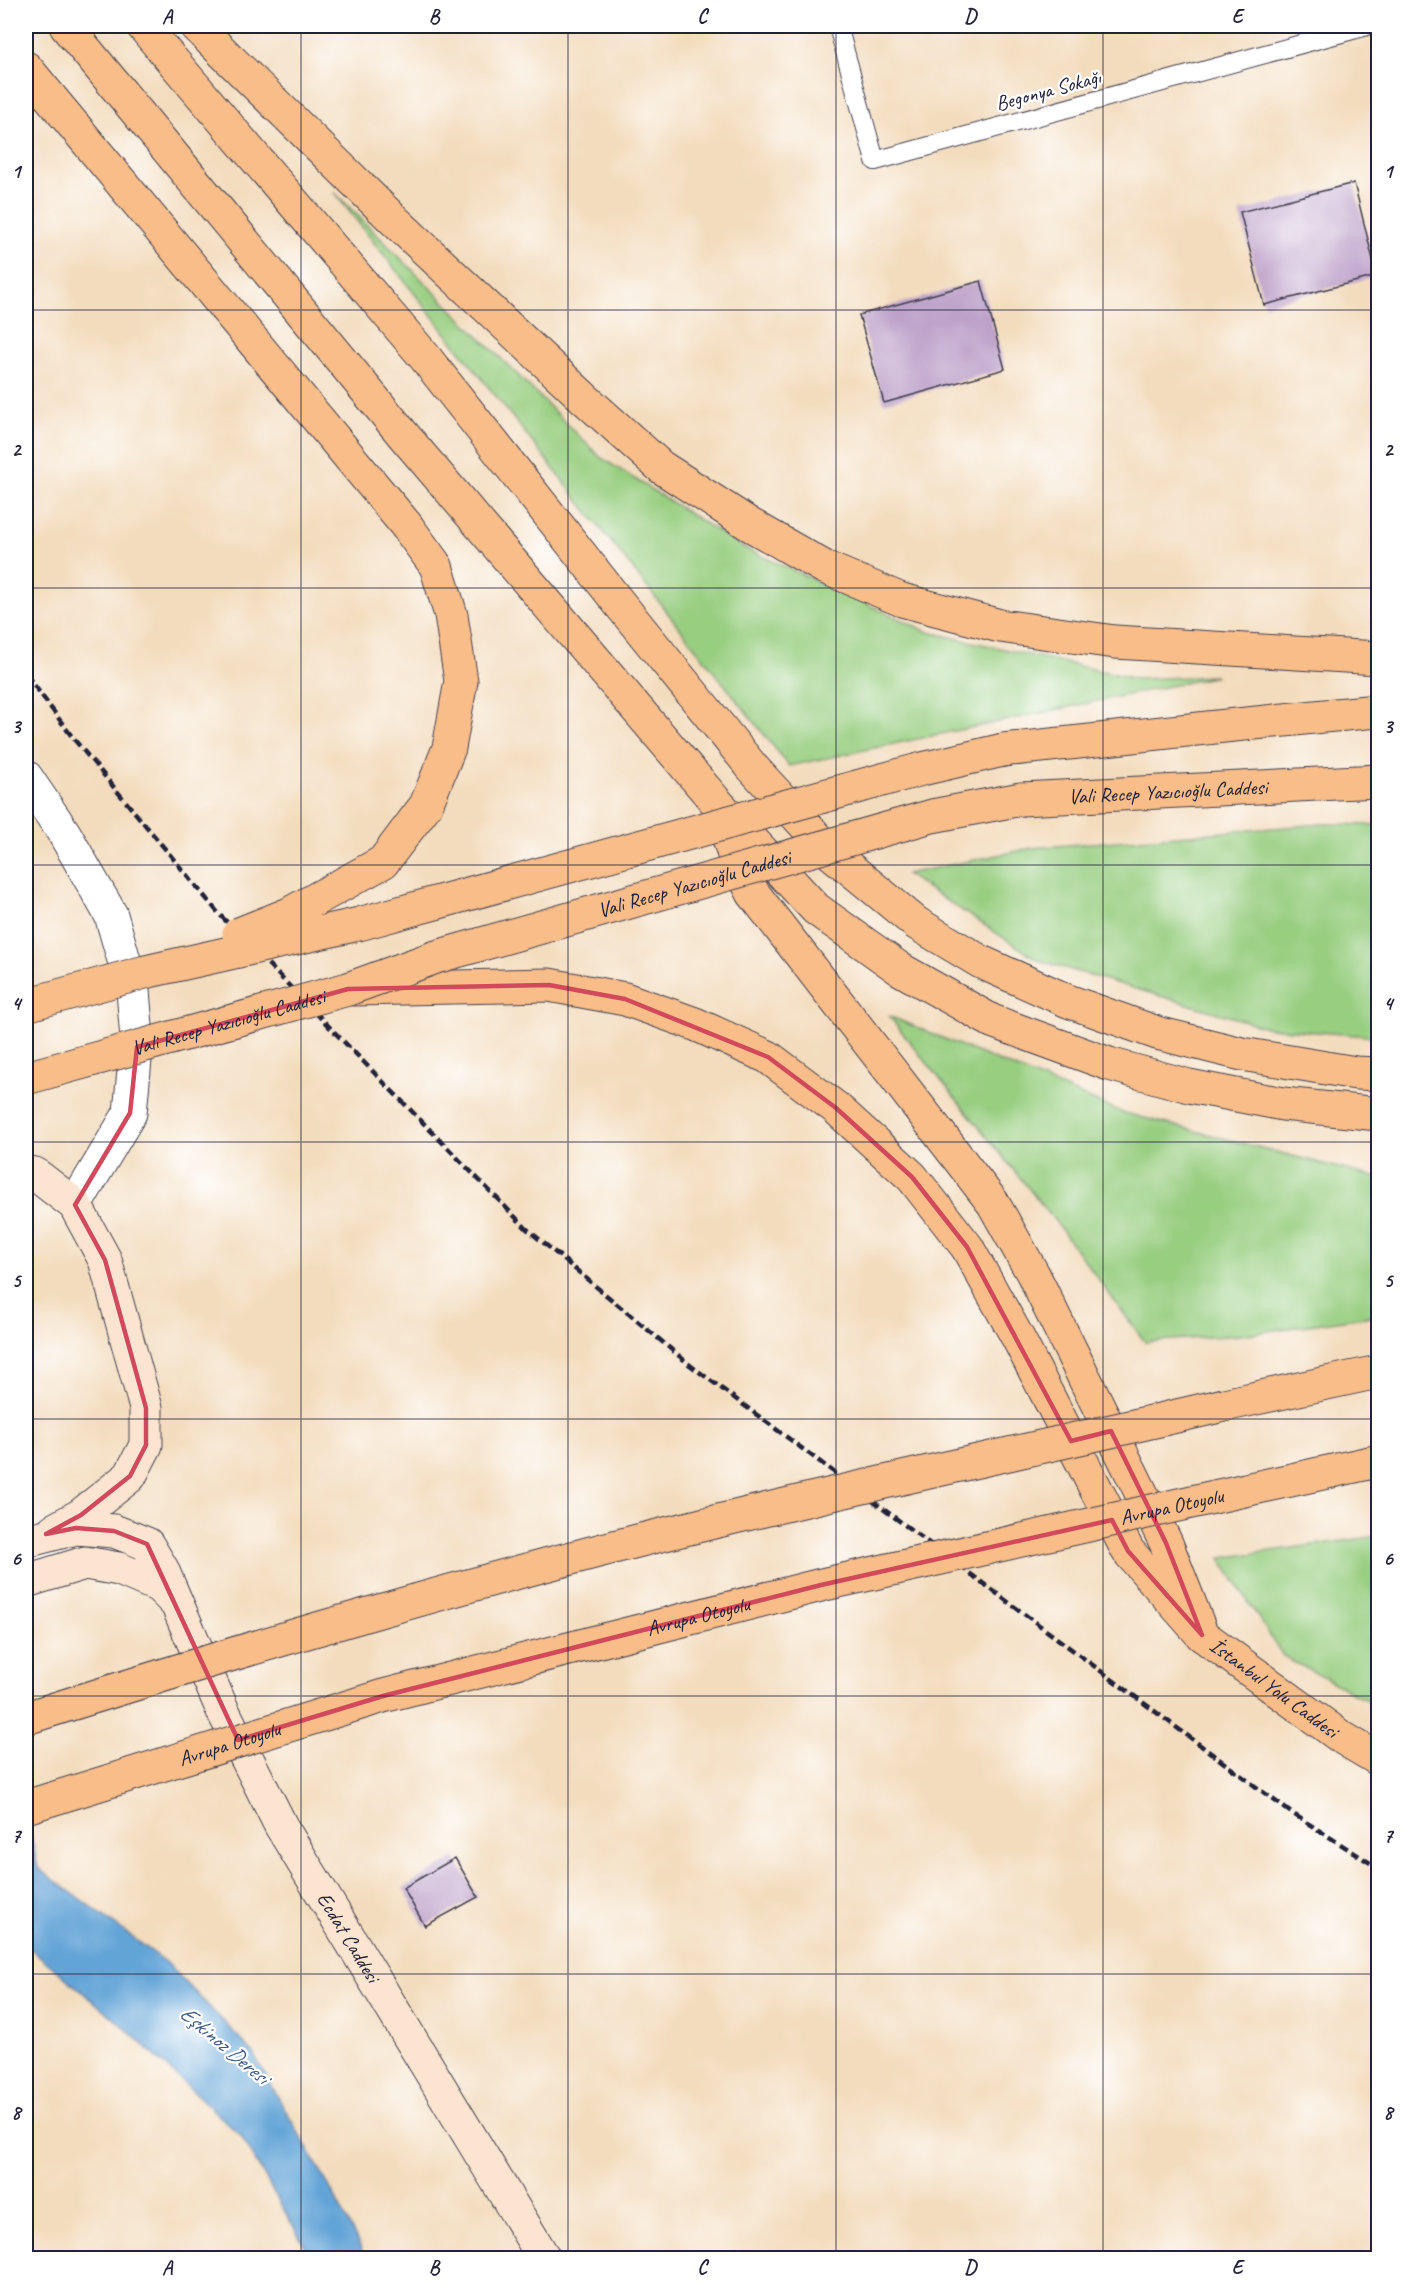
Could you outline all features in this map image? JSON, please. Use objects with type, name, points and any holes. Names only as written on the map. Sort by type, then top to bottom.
[{"type":"main road","points":[[66,26],[405,437],[718,804],[816,909],[900,969],[992,1021],[1109,1064],[1189,1086],[1283,1104],[1378,1114]]},
{"type":"main road","points":[[143,26],[424,356],[752,767],[831,853],[916,923],[981,962],[1068,1001],[1157,1032],[1242,1054],[1356,1073],[1378,1074]]},
{"type":"main road","points":[[196,26],[395,221],[661,467],[748,524],[824,567],[902,600],[1000,626],[1115,642],[1378,658]]},
{"type":"main road","points":[[26,68],[406,525],[436,566],[451,615],[461,681],[449,748],[426,805],[383,862],[289,915],[145,972]]},
{"type":"main road","points":[[26,1005],[145,972],[359,924],[922,769],[1003,750],[1263,721],[1378,711]]},
{"type":"main road","name":"Vali Recep Yazıcıoğlu Caddesi","points":[[26,1078],[348,989],[436,957],[932,816],[1021,799],[1378,781]]},
{"type":"main road","points":[[718,804],[735,858],[753,893],[898,1080],[998,1214],[1038,1283],[1166,1543],[1202,1635]]},
{"type":"main road","name":"İstanbul Yolu Caddesi","points":[[348,989],[549,985],[625,999],[695,1024],[768,1057],[836,1108],[912,1178],[967,1247],[1018,1338],[1128,1551],[1202,1635],[1341,1737],[1378,1759]]},
{"type":"main road","points":[[26,1173],[35,1174],[75,1205],[105,1260],[146,1408],[146,1445],[130,1476],[81,1515],[36,1538]]},
{"type":"main road","points":[[26,1718],[506,1576],[703,1525],[1224,1405],[1378,1372]]},
{"type":"main road","name":"Avrupa Otoyolu","points":[[26,1807],[383,1696],[821,1585],[1378,1461]]},
{"type":"main road","name":"Ecdat Caddesi","points":[[36,1538],[76,1528],[114,1531],[147,1544],[162,1569],[223,1711],[281,1826],[544,2259]]},
{"type":"main road","name":"Ecdat Caddesi","points":[[26,1581],[85,1563],[119,1569],[159,1586],[177,1604]]},
{"type":"street","points":[[26,777],[64,833],[111,915],[133,991],[138,1038],[130,1113],[75,1205]]},
{"type":"lane","name":"Begonya Sokağı","points":[[838,26],[875,161],[1367,26]]},
{"type":"highlighted area","points":[[549,985],[625,999],[768,1057],[836,1108],[912,1177],[967,1247],[1071,1441],[1111,1431],[1166,1543],[1202,1635],[1128,1551],[1112,1520],[821,1585],[383,1696],[238,1740],[147,1544],[114,1531],[76,1528],[46,1534],[81,1515],[130,1476],[146,1445],[146,1408],[105,1260],[75,1205],[130,1113],[137,1047],[348,989]]},
{"type":"green space","points":[[334,192],[600,457],[742,547],[928,632],[1137,679],[1217,676],[789,766]]},
{"type":"green space","points":[[1322,824],[1378,825],[1378,1037],[1269,1028],[1038,960],[906,874],[1032,848]]},
{"type":"green space","points":[[889,1016],[1121,1112],[1378,1178],[1378,1315],[1240,1335],[1145,1342],[1055,1221]]},
{"type":"green space","points":[[1378,1536],[1378,1706],[1283,1656],[1220,1558]]},
{"type":"water","name":"Eşkinoz Deresi","points":[[26,1812],[38,1868],[166,1962],[251,2050],[333,2193],[366,2258],[312,2258],[241,2136],[123,2026],[26,1945]]},
{"type":"building","points":[[1354,183],[1377,276],[1264,305],[1240,212]]},
{"type":"building","points":[[981,281],[1005,369],[884,403],[859,315]]},
{"type":"building","points":[[455,1858],[478,1897],[425,1926],[403,1888]]},
{"type":"railway","points":[[26,674],[73,738],[220,915],[527,1229],[690,1365],[1290,1812],[1378,1868]]}]
